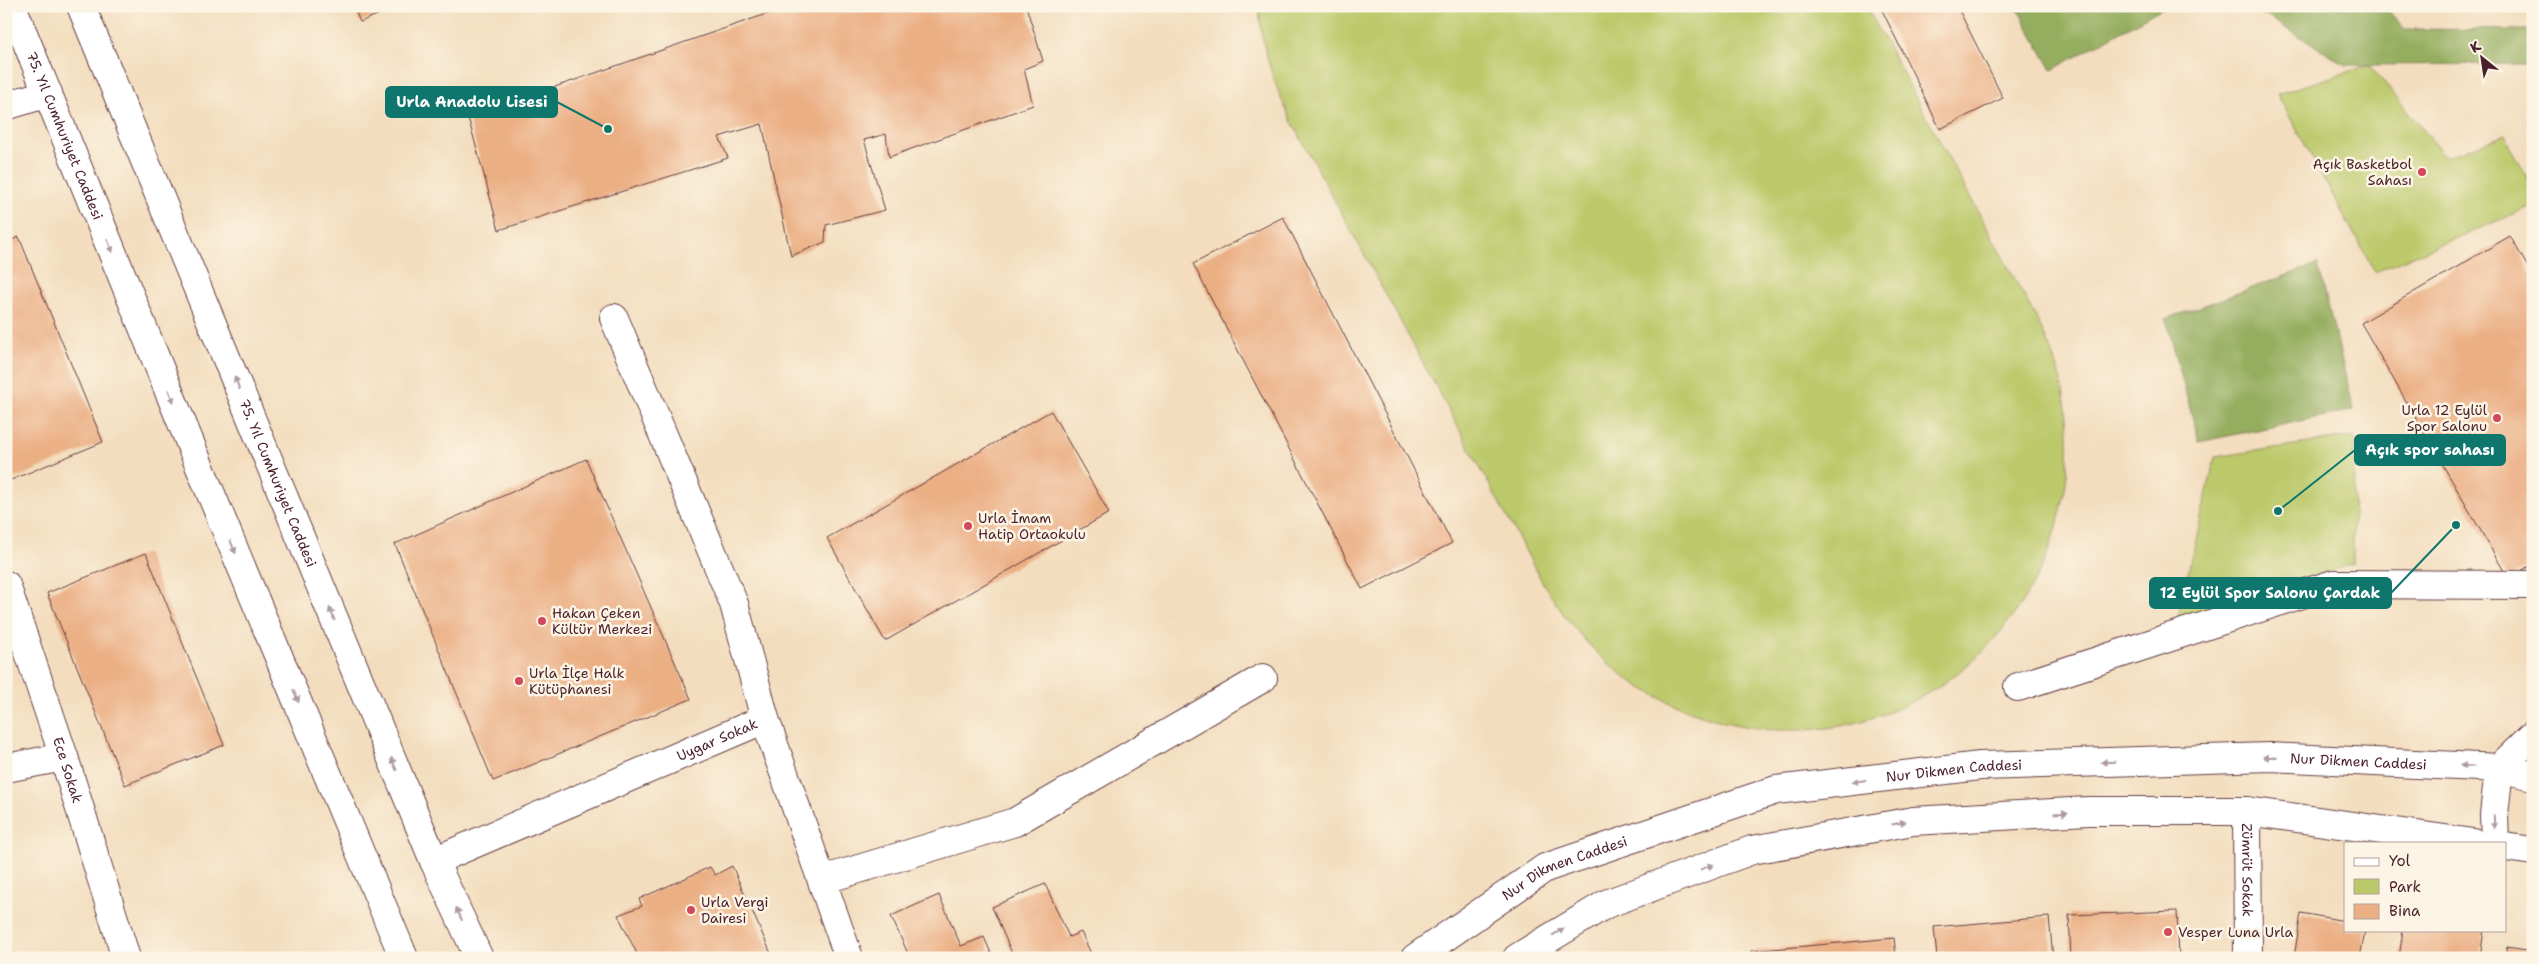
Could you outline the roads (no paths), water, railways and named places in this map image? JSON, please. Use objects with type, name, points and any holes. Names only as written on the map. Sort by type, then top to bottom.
[{"type":"street","name":"75. Yıl Cumhuriyet Caddesi","points":[[12,6],[203,474],[404,958]]},
{"type":"street","name":"75. Yıl Cumhuriyet Caddesi","points":[[81,6],[434,861],[479,958]]},
{"type":"street","points":[[6,106],[48,93]]},
{"type":"street","points":[[614,318],[734,604],[765,719]]},
{"type":"street","name":"Ece Sokak","points":[[6,584],[64,757],[126,958]]},
{"type":"street","points":[[2018,687],[2333,584],[2533,586]]},
{"type":"street","points":[[822,880],[1015,822],[1263,678]]},
{"type":"street","name":"Uygar Sokak","points":[[434,861],[765,719],[849,958]]},
{"type":"street","points":[[2495,842],[2494,815],[2499,768],[2533,735]]},
{"type":"street","points":[[6,768],[64,757]]},
{"type":"street","name":"Nur Dikmen Caddesi","points":[[1415,958],[1545,868],[1776,790],[1980,766],[2270,757],[2499,768],[2533,776]]},
{"type":"street","points":[[1517,958],[1606,904],[1752,850],[1913,821],[2088,811],[2247,811],[2466,842]]},
{"type":"street","name":"Zümrüt Sokak","points":[[2247,811],[2248,958]]},
{"type":"street","points":[[2506,847],[2533,851]]},
{"type":"place","name":"Urla Anadolu Lisesi","points":[[608,129]]},
{"type":"place","name":"Açık Basketbol Sahası","points":[[2422,172]]},
{"type":"place","name":"Urla 12 Eylül Spor Salonu","points":[[2497,418]]},
{"type":"place","name":"Açık spor sahası","points":[[2278,511]]},
{"type":"place","name":"12 Eylül Spor Salonu Çardak","points":[[2456,525]]},
{"type":"place","name":"Urla İmam Hatip Ortaokulu","points":[[968,526]]},
{"type":"place","name":"Hakan Çeken Kültür Merkezi","points":[[542,621]]},
{"type":"place","name":"Urla İlçe Halk Kütüphanesi","points":[[519,681]]},
{"type":"place","name":"Urla Vergi Dairesi","points":[[691,910]]},
{"type":"place","name":"Vesper Luna Urla","points":[[2168,932]]}]
